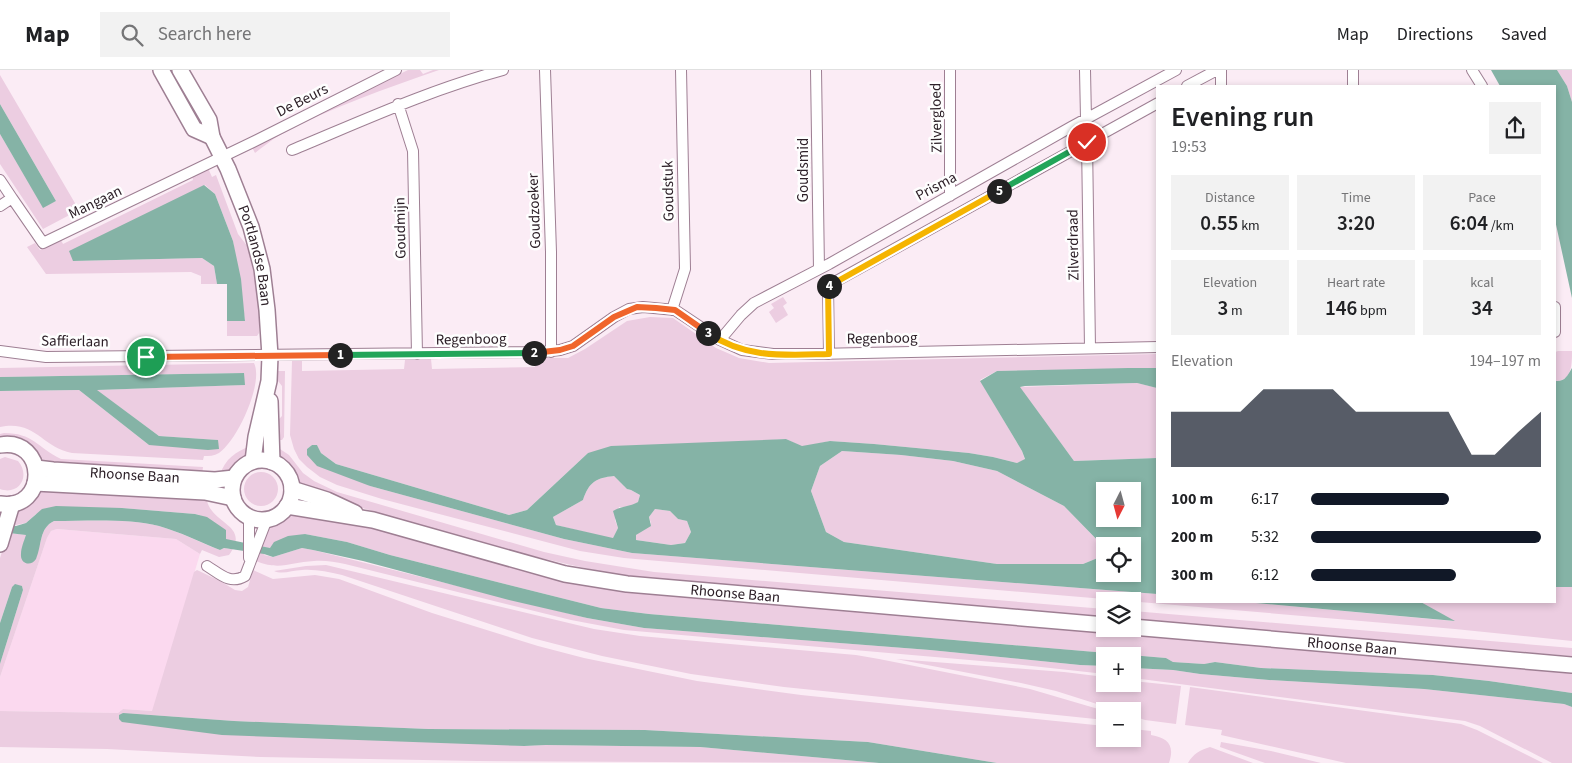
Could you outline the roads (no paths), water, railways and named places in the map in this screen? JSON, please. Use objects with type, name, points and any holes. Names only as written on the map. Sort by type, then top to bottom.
[{"type":"main road","points":[[160,70],[194,129],[212,137]]},
{"type":"main road","name":"Portlandse Baan","points":[[180,70],[209,120],[212,137],[238,192],[255,239],[266,292],[270,356],[272,462]]},
{"type":"main road","name":"Portlandse Baan","points":[[253,461],[256,437],[269,381]]},
{"type":"main road","points":[[0,445],[13,445],[22,449],[29,455],[36,468],[36,484],[27,497],[7,508],[1,540]]},
{"type":"main road","points":[[263,460],[272,462],[280,466],[290,480],[292,489],[287,506],[274,517],[257,519],[249,517],[239,509],[233,498],[234,478],[245,465],[253,461],[263,460]]},
{"type":"main road","name":"Rhoonse Baan","points":[[36,468],[215,480],[234,478]]},
{"type":"main road","name":"Rhoonse Baan","points":[[36,484],[205,492],[233,498]]},
{"type":"main road","name":"Rhoonse Baan","points":[[292,489],[327,500],[372,520]]},
{"type":"main road","name":"Rhoonse Baan","points":[[287,506],[372,520],[565,574],[627,584],[1096,624]]},
{"type":"main road","name":"Rhoonse Baan","points":[[1141,628],[1572,665]]},
{"type":"street","name":"De Beurs","points":[[222,157],[396,70]]},
{"type":"street","points":[[292,150],[398,104],[465,80],[503,70]]},
{"type":"street","name":"Goudzoeker","points":[[545,70],[551,252],[551,352]]},
{"type":"street","name":"Goudstuk","points":[[672,310],[685,269],[681,70]]},
{"type":"street","name":"Goudsmid","points":[[816,70],[819,269]]},
{"type":"street","name":"Zilvergloed","points":[[950,70],[950,196]]},
{"type":"street","points":[[1085,70],[1086,119]]},
{"type":"street","name":"Prisma","points":[[720,340],[754,303],[819,269],[1176,70]]},
{"type":"street","points":[[1189,85],[1219,70],[1221,85]]},
{"type":"street","points":[[1353,70],[1353,85]]},
{"type":"street","points":[[1472,70],[1481,85]]},
{"type":"street","name":"Goudmijn","points":[[398,104],[413,151],[417,354]]},
{"type":"street","points":[[829,354],[828,287],[1156,104]]},
{"type":"street","name":"Zilverdraad","points":[[1087,142],[1090,348]]},
{"type":"street","name":"Mangaan","points":[[12,198],[43,244],[222,157]]},
{"type":"street","points":[[0,180],[12,198],[0,206]]},
{"type":"street","name":"Regenboog","points":[[270,356],[551,352],[579,342],[614,317],[629,310],[644,307],[672,310],[720,340],[742,350],[760,353],[829,354],[1156,347]]},
{"type":"street","name":"Saffierlaan","points":[[0,351],[46,358],[270,356]]},
{"type":"street","points":[[249,517],[249,562]]},
{"type":"street","points":[[207,566],[229,579],[238,580],[245,576],[266,519]]}]
